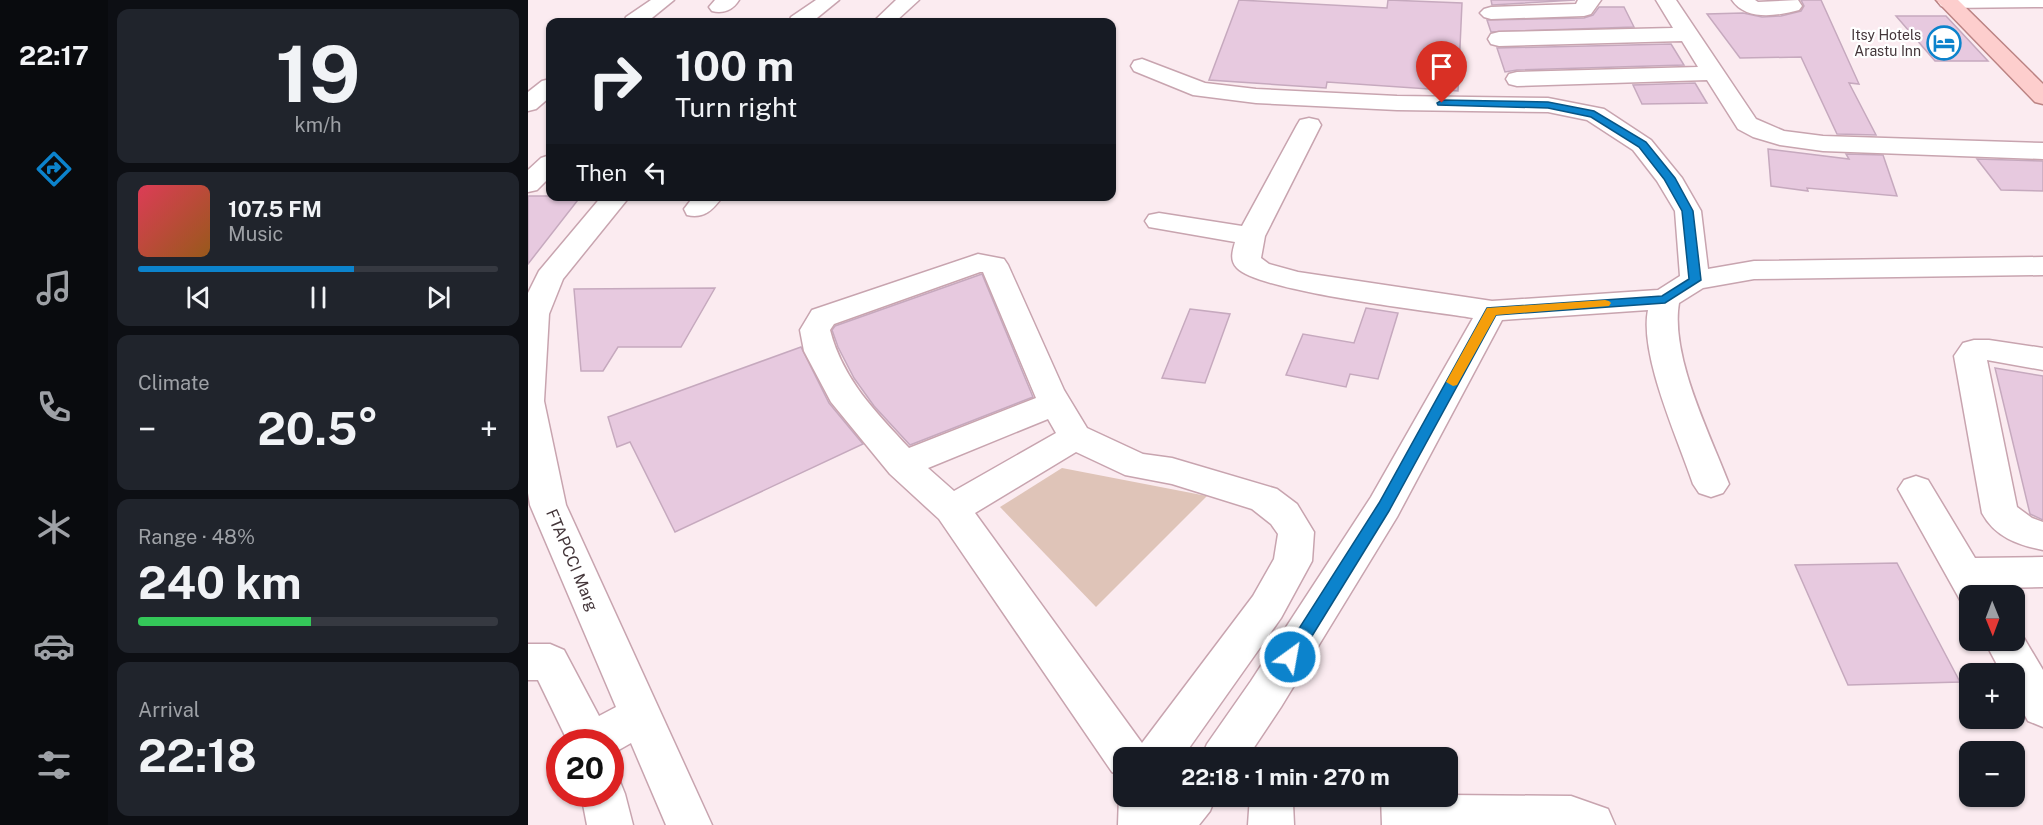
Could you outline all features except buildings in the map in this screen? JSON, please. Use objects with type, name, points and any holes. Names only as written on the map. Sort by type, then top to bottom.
[{"type":"main road","points":[[1947,1],[2043,97]]},
{"type":"street","points":[[639,18],[664,0]]},
{"type":"street","points":[[804,18],[829,0]]},
{"type":"street","points":[[888,18],[909,0]]},
{"type":"street","points":[[1491,13],[1584,10],[1591,0]]},
{"type":"street","points":[[1666,0],[1747,124],[1756,130],[1773,136],[1839,143],[2043,151]]},
{"type":"street","points":[[1742,0],[1753,9],[1792,6],[1787,0]]},
{"type":"street","points":[[1947,1],[2043,1]]},
{"type":"street","points":[[1499,39],[1687,34]]},
{"type":"street","points":[[1142,66],[1201,90],[1256,96],[1397,103],[1548,105],[1594,114],[1642,145],[1669,178],[1688,211],[1695,280]]},
{"type":"street","points":[[1516,79],[1713,73]]},
{"type":"street","points":[[528,104],[546,89]]},
{"type":"street","points":[[1309,125],[1251,236],[1246,253],[1247,262],[1259,270],[1296,281],[1492,311],[1665,300],[1695,280],[1754,270],[2043,266]]},
{"type":"street","points":[[528,184],[546,167]]},
{"type":"street","name":"FTAPCCI Marg","points":[[612,201],[549,277],[531,324],[528,401],[548,505],[689,825]]},
{"type":"street","points":[[1158,221],[1251,236]]},
{"type":"street","points":[[1119,747],[952,509],[902,465],[842,394],[820,351],[815,330],[823,317],[978,263],[994,265],[1043,379],[1075,437],[1137,466],[1172,471],[1264,498],[1284,514],[1296,532],[1293,561],[1267,607],[1164,747]]},
{"type":"street","points":[[1665,300],[1661,321],[1670,370],[1711,484]]},
{"type":"street","points":[[1230,747],[1266,694],[1384,507],[1492,311]]},
{"type":"street","points":[[2043,358],[1989,350],[1974,350],[1970,356],[2000,513],[2011,525],[2026,533],[2043,536]]},
{"type":"street","points":[[902,465],[1055,402]]},
{"type":"street","points":[[952,509],[1075,437]]},
{"type":"street","points":[[1916,489],[1967,576],[2043,572]]},
{"type":"street","points":[[2019,651],[2043,708]]},
{"type":"street","points":[[528,662],[550,662],[585,729]]},
{"type":"street","points":[[615,729],[640,715]]},
{"type":"street","points":[[606,807],[610,825]]},
{"type":"street","points":[[1141,807],[1141,825]]},
{"type":"street","points":[[1172,825],[1186,807]]},
{"type":"street","points":[[1271,807],[1271,825]]},
{"type":"street","points":[[1404,807],[1405,825]]},
{"type":"street","points":[[1438,825],[1447,817],[1571,818],[1592,825]]},
{"type":"shaded area","points":[[1062,468],[1207,496],[1096,607],[1000,507]]},
{"type":"slow traffic","points":[[1453,382],[1492,311],[1605,303]]},
{"type":"place","name":"Itsy Hotels Arastu Inn","points":[[1944,43]]},
{"type":"route","points":[[1290,657],[1384,507],[1492,311],[1665,300],[1695,280],[1688,211],[1669,178],[1642,145],[1594,114],[1548,105],[1442,103]]}]
